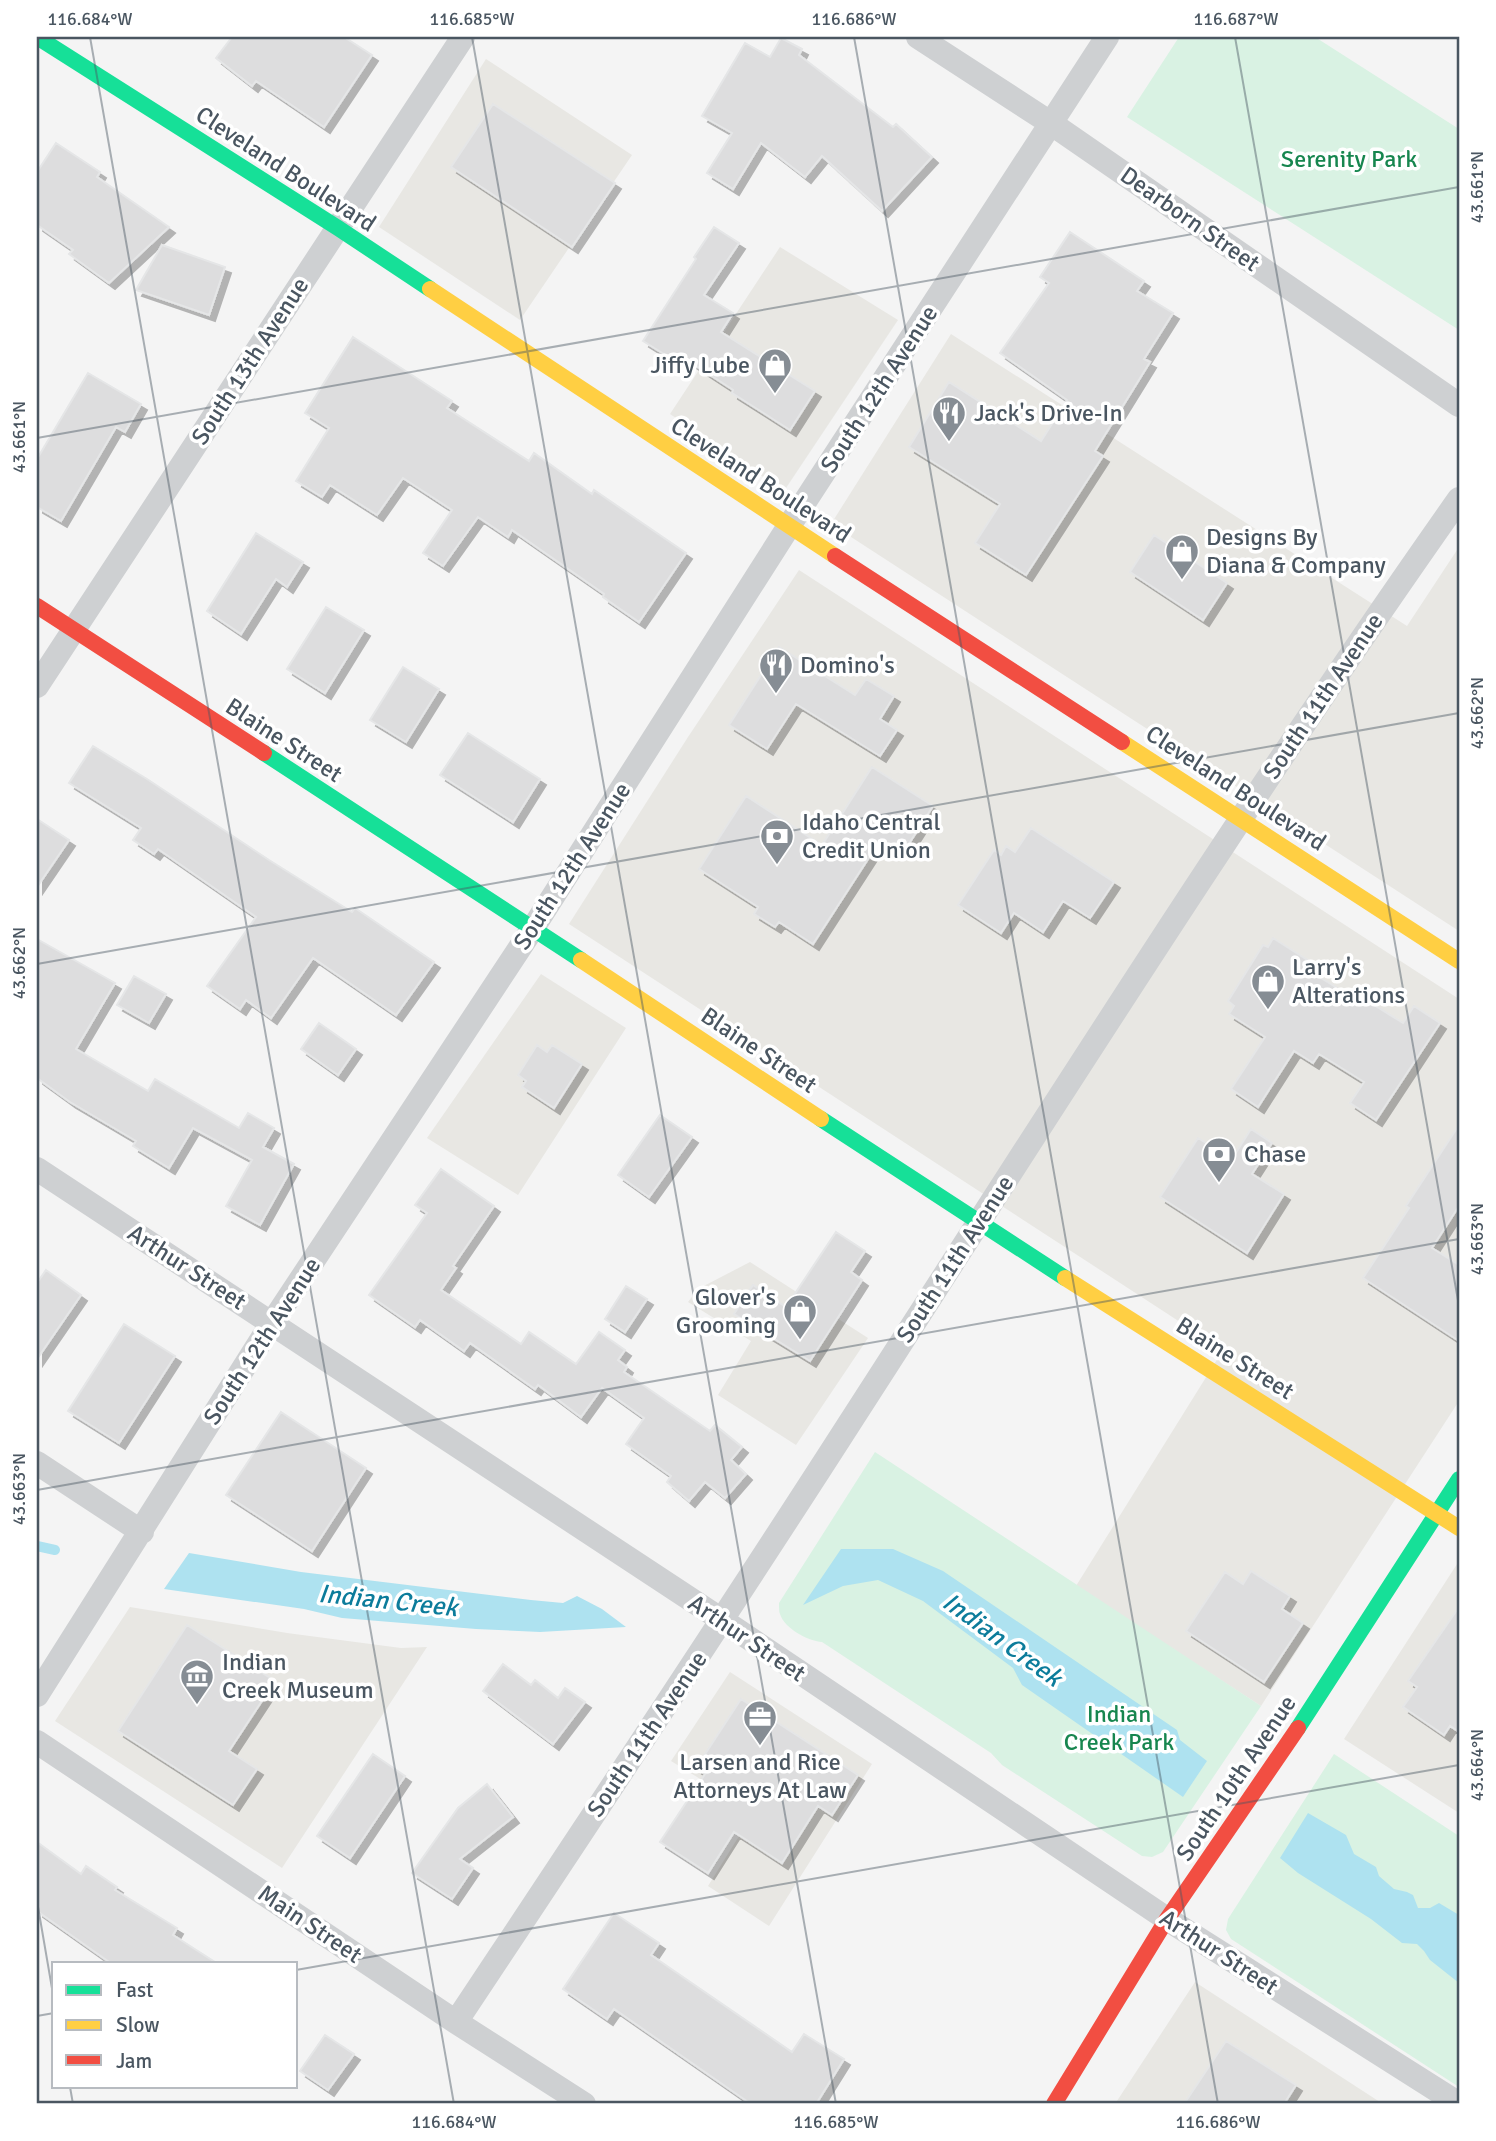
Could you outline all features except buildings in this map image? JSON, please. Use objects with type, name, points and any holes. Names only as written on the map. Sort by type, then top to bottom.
[{"type":"main road","name":"Cleveland Boulevard","points":[[37,37],[338,228],[789,526],[1459,961]]},
{"type":"main road","name":"Blaine Street","points":[[37,606],[533,928],[978,1223],[1459,1528]]},
{"type":"main road","name":"South 10th Avenue","points":[[1054,2104],[1167,1919],[1299,1727],[1459,1479]]},
{"type":"street","name":"South 13th Avenue","points":[[37,686],[463,37]]},
{"type":"street","name":"Dearborn Street","points":[[918,37],[1052,124],[1459,404]]},
{"type":"street","name":"South 12th Avenue","points":[[37,1695],[272,1323],[533,928],[789,526],[1107,37]]},
{"type":"street","name":"South 11th Avenue","points":[[456,2022],[722,1620],[1241,819],[1459,499]]},
{"type":"street","name":"Arthur Street","points":[[37,1169],[722,1620],[1167,1919],[1456,2102]]},
{"type":"street","points":[[37,1463],[142,1532]]},
{"type":"street","name":"Main Street","points":[[37,1742],[456,2022],[584,2104]]},
{"type":"shaded area","points":[[486,59],[632,155],[520,320],[379,227]]},
{"type":"shaded area","points":[[780,247],[898,320],[784,491],[670,414]]},
{"type":"shaded area","points":[[951,334],[1407,626],[1459,547],[1459,931],[831,524]]},
{"type":"shaded area","points":[[799,570],[1459,999],[1459,1401],[1261,1706],[1076,1586],[1223,1350],[569,924]]},
{"type":"shaded area","points":[[541,974],[626,1028],[518,1195],[427,1138]]},
{"type":"shaded area","points":[[750,1262],[868,1338],[796,1445],[718,1395],[751,1341],[688,1302],[698,1289]]},
{"type":"shaded area","points":[[1459,1561],[1459,1813],[1344,1739]]},
{"type":"shaded area","points":[[130,1607],[287,1633],[401,1648],[427,1647],[282,1868],[55,1721]]},
{"type":"shaded area","points":[[730,1672],[872,1764],[769,1926],[708,1886],[754,1812],[671,1761]]},
{"type":"shaded area","points":[[1195,1982],[1383,2104],[1115,2104]]},
{"type":"green space","name":"Serenity Park","points":[[1179,37],[1315,37],[1459,129],[1459,330],[1127,117]]},
{"type":"green space","name":"Indian Creek Park","points":[[875,1452],[1261,1706],[1163,1852],[1152,1857],[1142,1856],[1002,1765],[991,1753],[822,1642],[797,1633],[782,1619],[779,1603]]},
{"type":"green space","points":[[1334,1754],[1459,1836],[1459,2087],[1231,1939],[1226,1930],[1228,1919]]},
{"type":"water","points":[[841,1549],[893,1549],[943,1571],[1177,1730],[1180,1740],[1207,1761],[1183,1797],[1022,1685],[1013,1668],[923,1601],[878,1580],[843,1586],[803,1605]]},
{"type":"water","points":[[189,1553],[301,1572],[531,1600],[563,1603],[577,1596],[602,1609],[626,1627],[540,1632],[342,1618],[304,1609],[164,1589]]},
{"type":"water","points":[[1308,1813],[1346,1835],[1354,1854],[1376,1867],[1379,1876],[1394,1889],[1413,1895],[1418,1908],[1430,1908],[1439,1903],[1459,1915],[1459,1983],[1430,1960],[1417,1944],[1402,1943],[1280,1858]]},
{"type":"waterway","name":"Indian Creek","points":[[37,1546],[55,1550]]},
{"type":"traffic: fast","points":[[37,37],[430,289]]},
{"type":"traffic: fast","points":[[264,753],[581,960]]},
{"type":"traffic: fast","points":[[821,1119],[1065,1278]]},
{"type":"traffic: fast","points":[[1298,1728],[1459,1479]]},
{"type":"traffic: slow","points":[[430,289],[835,556]]},
{"type":"traffic: slow","points":[[1122,742],[1459,961]]},
{"type":"traffic: slow","points":[[581,960],[821,1119]]},
{"type":"traffic: slow","points":[[1065,1278],[1459,1528]]},
{"type":"traffic: jam","points":[[835,556],[1122,742]]},
{"type":"traffic: jam","points":[[37,606],[264,753]]},
{"type":"traffic: jam","points":[[1054,2104],[1167,1919],[1298,1728]]},
{"type":"place","name":"Jiffy Lube","points":[[775,395]]},
{"type":"place","name":"Jack's Drive-In","points":[[949,443]]},
{"type":"place","name":"Designs By Diana & Company","points":[[1182,581]]},
{"type":"place","name":"Domino's","points":[[776,695]]},
{"type":"place","name":"Idaho Central Credit Union","points":[[777,866]]},
{"type":"place","name":"Larry's Alterations","points":[[1268,1011]]},
{"type":"place","name":"Chase","points":[[1219,1184]]},
{"type":"place","name":"Glover's Grooming","points":[[800,1341]]},
{"type":"place","name":"Indian Creek Museum","points":[[197,1706]]},
{"type":"place","name":"Larsen and Rice Attorneys At Law","points":[[760,1747]]}]
